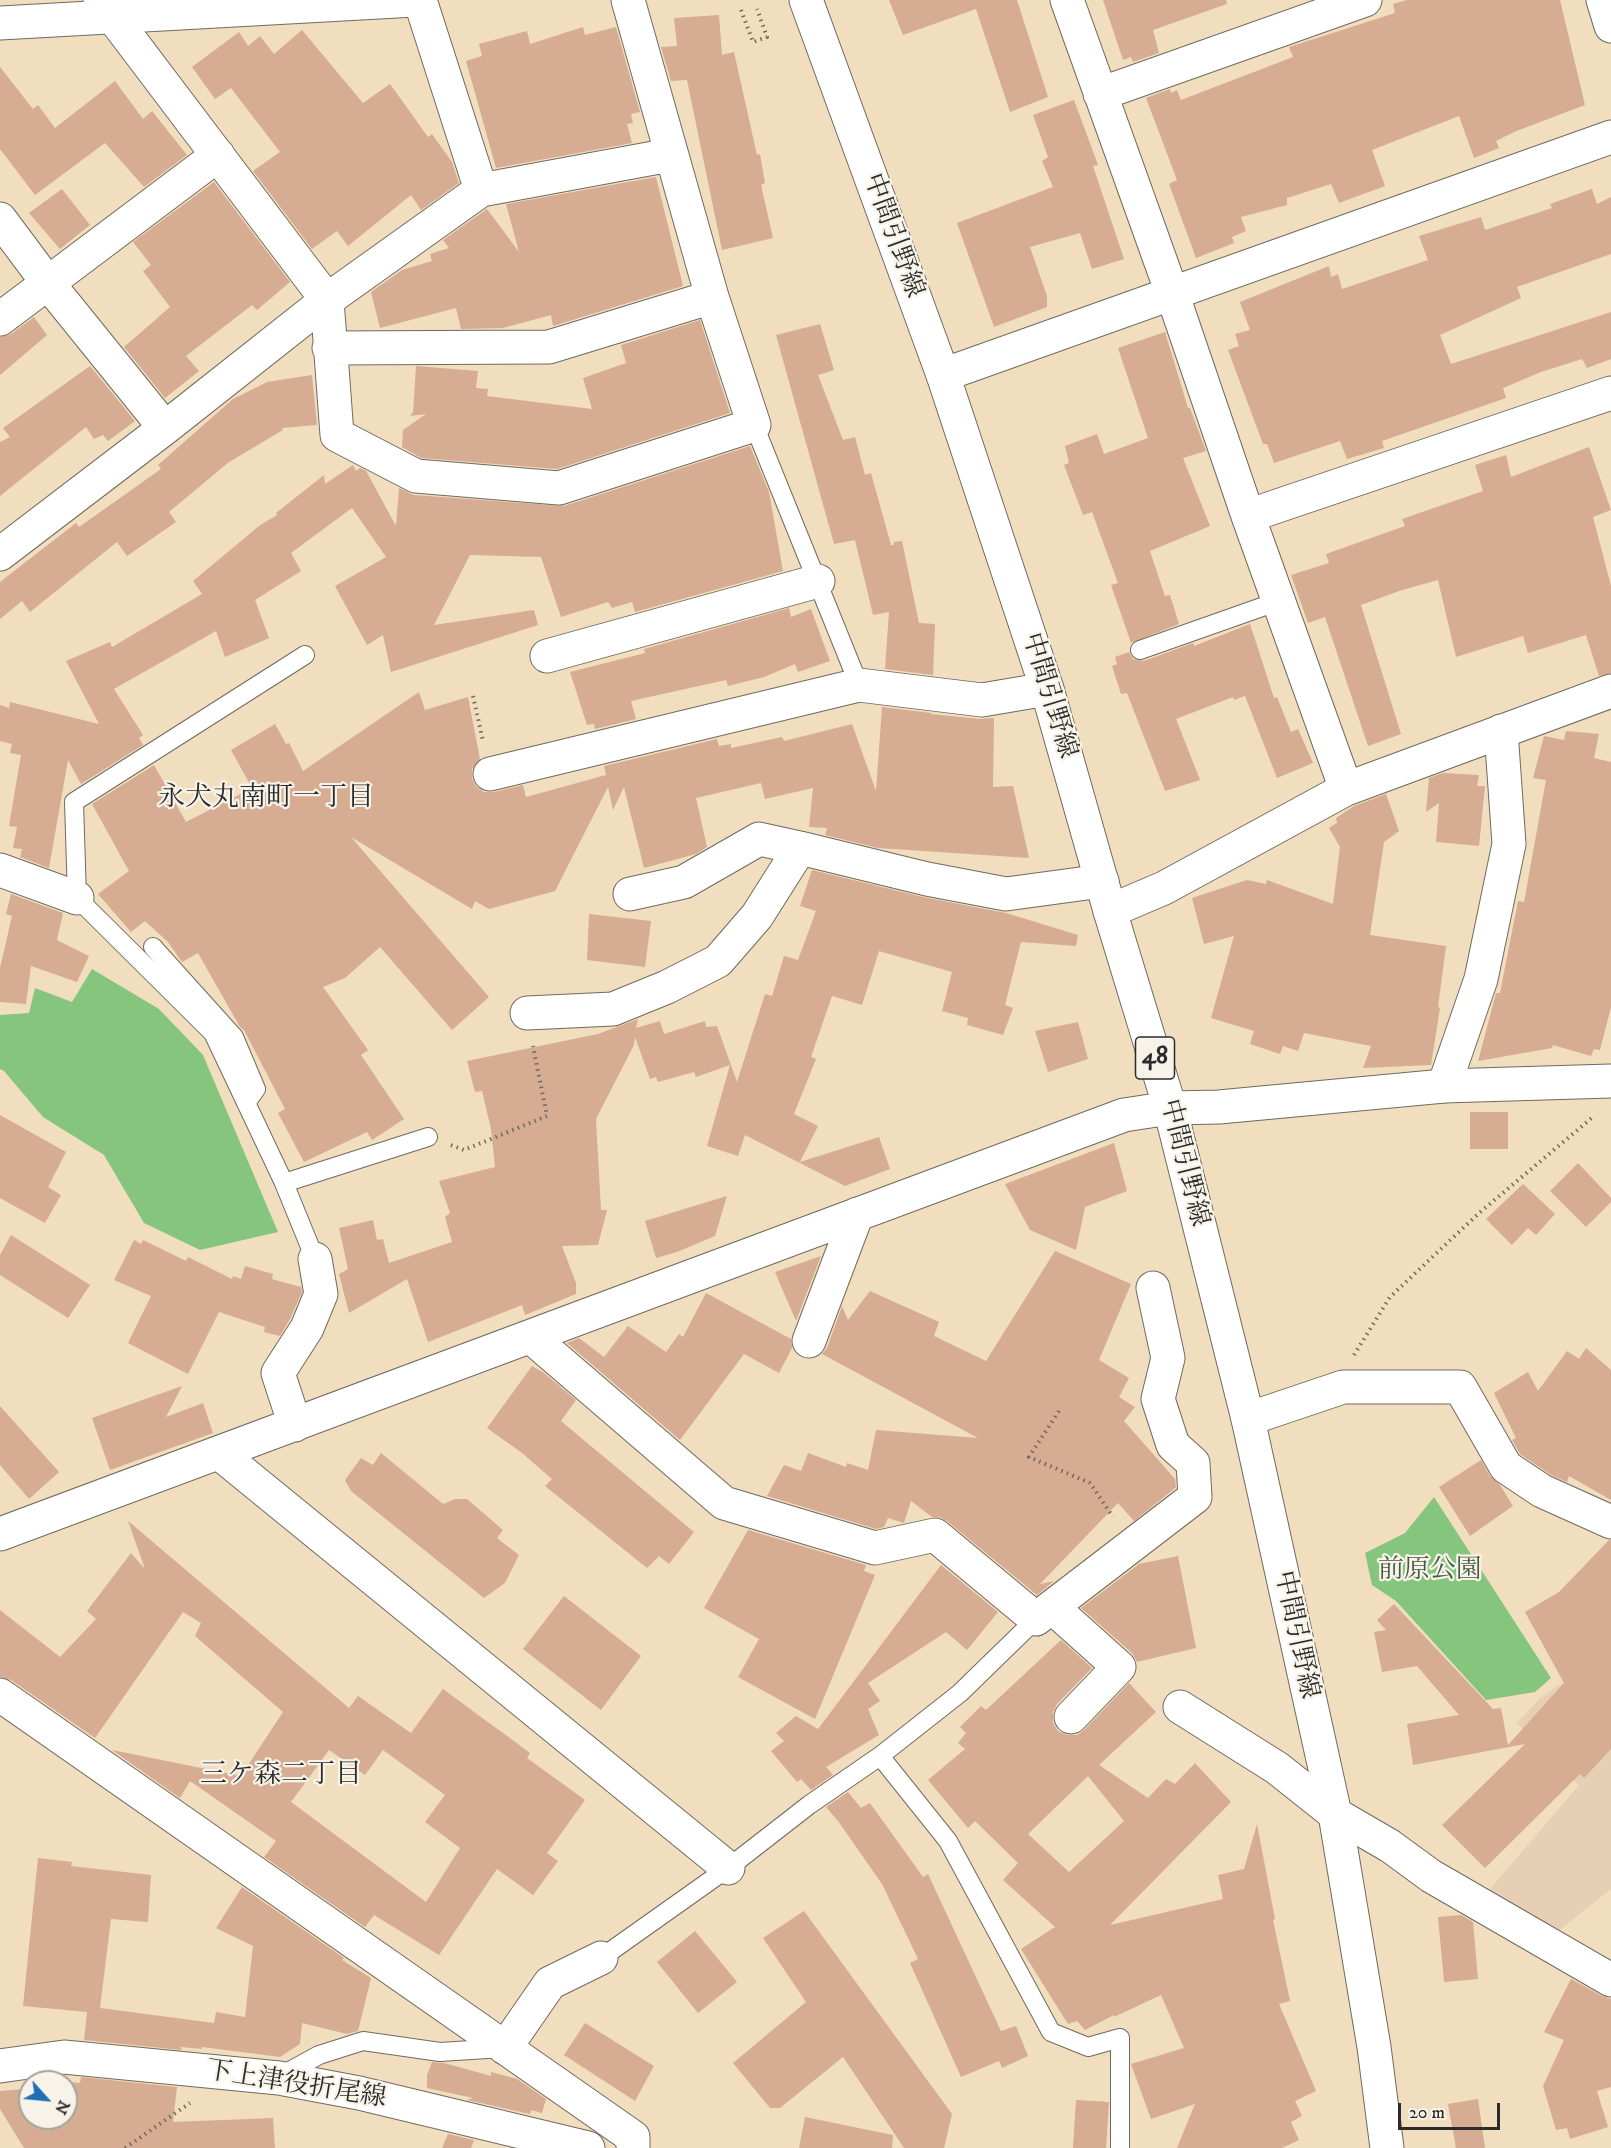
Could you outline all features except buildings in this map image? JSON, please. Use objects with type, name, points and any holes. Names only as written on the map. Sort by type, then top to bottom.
[{"type":"street","points":[[0,23],[106,9],[415,0]]},
{"type":"street","points":[[420,0],[480,190]]},
{"type":"street","points":[[106,9],[327,300],[337,435],[416,476],[559,488],[754,425],[712,297],[628,0]]},
{"type":"street","name":"中間引野線","points":[[806,0],[943,375],[1047,689],[1170,1108],[1248,1419],[1335,1814],[1374,2047],[1387,2148]]},
{"type":"street","points":[[1067,0],[1346,789]]},
{"type":"street","points":[[1100,94],[1365,0]]},
{"type":"street","points":[[1603,0],[1611,26]]},
{"type":"street","points":[[943,375],[1611,137]]},
{"type":"street","points":[[0,319],[218,155]]},
{"type":"street","points":[[0,554],[165,429],[327,300],[480,190],[670,155]]},
{"type":"street","points":[[0,219],[47,282],[165,429]]},
{"type":"street","points":[[329,348],[549,346],[712,297]]},
{"type":"street","points":[[1248,516],[1611,393]]},
{"type":"street","points":[[547,656],[818,582]]},
{"type":"street","points":[[488,762],[858,685],[982,700],[1047,689]]},
{"type":"street","points":[[630,894],[684,882],[759,839],[927,879],[1006,894],[1106,896],[1164,888],[1346,789],[1611,691]]},
{"type":"street","points":[[1444,1086],[1481,979],[1509,844],[1501,731]]},
{"type":"street","points":[[527,1013],[613,1009],[667,987],[718,961],[757,916],[800,848]]},
{"type":"street","points":[[0,870],[77,898]]},
{"type":"street","points":[[3,1529],[295,1425],[1124,1115],[1170,1108],[1219,1107],[1444,1086],[1607,1096]]},
{"type":"street","points":[[809,1341],[857,1214]]},
{"type":"street","points":[[295,1425],[278,1374],[307,1328],[321,1294],[315,1259]]},
{"type":"street","points":[[1044,1613],[1195,1497],[1193,1463],[1173,1444],[1158,1399],[1168,1358],[1153,1288]]},
{"type":"street","points":[[531,1337],[724,1503],[875,1548],[934,1535],[1119,1667],[1071,1717]]},
{"type":"street","points":[[1248,1419],[1342,1387],[1460,1387],[1506,1467],[1542,1491],[1611,1522]]},
{"type":"street","points":[[219,1453],[728,1868]]},
{"type":"street","points":[[0,1695],[633,2137],[633,2148]]},
{"type":"street","points":[[1180,1707],[1277,1768],[1335,1814],[1390,1846],[1431,1876],[1611,1980]]},
{"type":"street","points":[[505,2048],[550,1983],[601,1958]]},
{"type":"street","name":"下上津役折尾線","points":[[0,2066],[64,2057],[279,2078],[359,2093],[588,2148]]},
{"type":"lane","points":[[754,425],[858,685]]},
{"type":"lane","points":[[1140,650],[1279,601]]},
{"type":"lane","points":[[305,655],[74,802],[77,898],[213,1033],[284,1183],[315,1259]]},
{"type":"lane","points":[[153,947],[234,1037],[256,1089],[246,1103]]},
{"type":"lane","points":[[284,1183],[428,1137]]},
{"type":"lane","points":[[601,1958],[728,1868],[809,1805],[880,1756],[960,1693],[1044,1613]]},
{"type":"lane","points":[[880,1756],[948,1841],[1051,2032],[1088,2047],[1120,2038],[1120,2148]]},
{"type":"lane","points":[[279,2078],[319,2055],[363,2042],[440,2052],[505,2048]]},
{"type":"path","points":[[741,10],[753,42],[767,37],[757,9]]},
{"type":"path","points":[[473,696],[488,762]]},
{"type":"path","points":[[464,1150],[547,1116],[527,1013]]},
{"type":"path","points":[[1342,1387],[1357,1348],[1390,1298],[1607,1096]]},
{"type":"path","points":[[1059,1411],[1029,1457],[1090,1483],[1132,1545]]},
{"type":"path","points":[[125,2148],[232,2074]]},
{"type":"shaded area","points":[[1611,1650],[1611,1889],[1552,1936],[1485,1895],[1579,1785],[1517,1723],[1539,1699]]},
{"type":"green space","points":[[92,969],[159,1009],[203,1055],[278,1232],[200,1250],[144,1223],[104,1155],[43,1117],[0,1069],[0,1015],[29,1013],[35,988],[72,1002]]},
{"type":"green space","name":"前原公園","points":[[1434,1497],[1551,1678],[1535,1692],[1486,1700],[1396,1601],[1372,1585],[1365,1553],[1405,1533]]},
{"type":"district","name":"永犬丸南町一丁目","points":[[266,799]]},
{"type":"district","name":"三ケ森二丁目","points":[[281,1776]]}]
